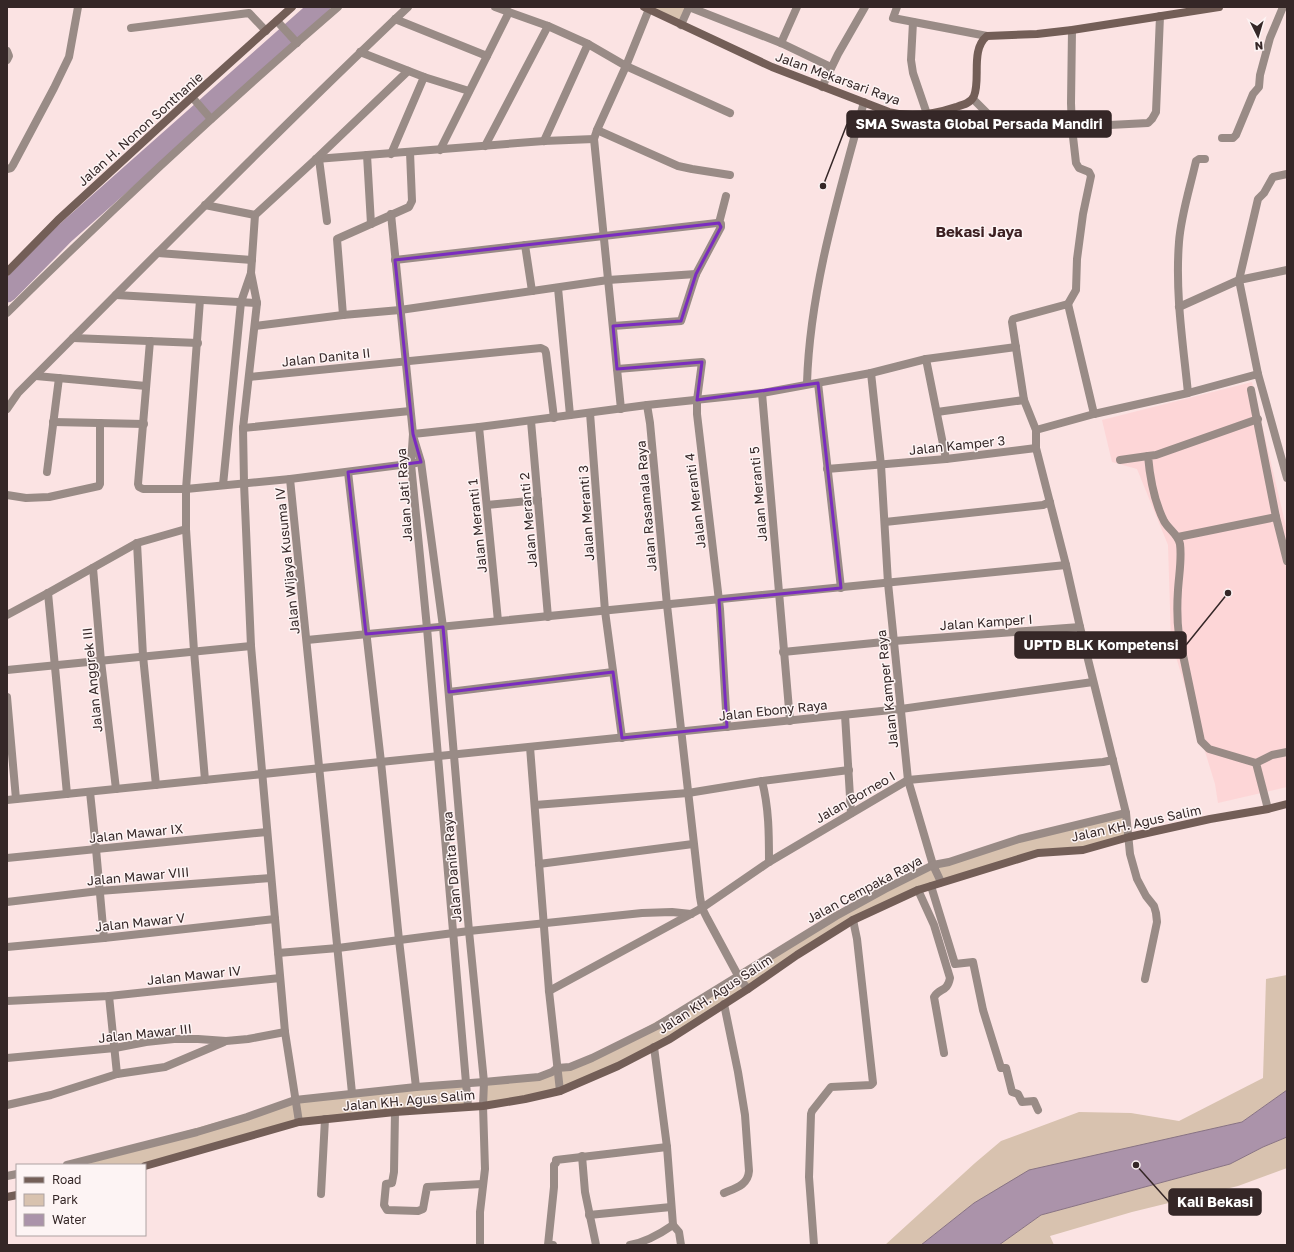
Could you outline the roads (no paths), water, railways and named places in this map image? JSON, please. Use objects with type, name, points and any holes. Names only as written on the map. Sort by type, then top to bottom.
[{"type":"street","points":[[7,168],[11,168],[13,165],[69,57],[78,7]]},
{"type":"street","name":"Jalan H. Nonon Sonthanie","points":[[7,272],[58,220],[194,100],[266,31],[280,24],[292,7]]},
{"type":"street","points":[[7,313],[80,241],[210,119],[296,42],[338,7]]},
{"type":"street","points":[[7,409],[18,393],[158,252],[360,52],[408,7]]},
{"type":"street","points":[[495,7],[548,26],[588,44],[626,66],[730,113]]},
{"type":"street","points":[[681,25],[689,7],[781,43],[831,68]]},
{"type":"street","points":[[781,43],[797,7]]},
{"type":"street","points":[[822,87],[865,7]]},
{"type":"street","points":[[897,7],[893,18],[987,36],[1037,34],[1072,30],[1219,7]]},
{"type":"street","points":[[1222,138],[1233,138],[1236,135],[1253,94],[1259,87],[1260,75],[1270,38],[1282,7]]},
{"type":"street","points":[[621,409],[594,139],[626,66],[647,8]]},
{"type":"street","name":"Jalan Mekarsari Raya","points":[[647,8],[772,67],[822,87],[898,114],[927,114],[946,111],[973,99]]},
{"type":"street","points":[[440,150],[509,12]]},
{"type":"street","points":[[131,28],[249,13],[266,31]]},
{"type":"street","points":[[987,36],[983,40],[977,56],[975,94],[973,99],[988,114],[1000,122],[1015,128],[1072,128],[1148,123],[1156,112],[1160,16]]},
{"type":"street","points":[[395,19],[487,56]]},
{"type":"street","points":[[913,22],[911,60],[913,73],[927,114]]},
{"type":"street","points":[[280,24],[296,42]]},
{"type":"street","points":[[485,146],[548,26]]},
{"type":"street","points":[[1072,30],[1072,128],[1077,165],[1079,168],[1089,172],[1091,176],[1083,214],[1077,259],[1076,290],[1068,304],[1094,414]]},
{"type":"street","points":[[544,141],[588,44]]},
{"type":"street","points":[[7,51],[9,56],[7,60]]},
{"type":"street","points":[[360,52],[424,77],[469,91]]},
{"type":"street","points":[[223,486],[241,302],[251,273],[256,214],[318,159],[408,71]]},
{"type":"street","points":[[391,154],[424,77]]},
{"type":"street","points":[[194,100],[210,119]]},
{"type":"street","points":[[807,383],[809,345],[822,269],[839,192],[864,102]]},
{"type":"street","points":[[597,130],[678,166],[692,170],[730,175]]},
{"type":"street","points":[[318,159],[544,141],[594,139]]},
{"type":"street","points":[[343,315],[338,239],[409,207],[412,201],[410,152]]},
{"type":"street","points":[[367,156],[371,224]]},
{"type":"street","points":[[318,159],[327,222]]},
{"type":"street","points":[[1188,393],[1179,307],[1178,265],[1182,224],[1196,161],[1199,159],[1205,159]]},
{"type":"street","points":[[1287,174],[1273,177],[1258,199],[1238,280],[1258,374],[1287,478]]},
{"type":"street","points":[[613,326],[681,320],[696,274],[721,227],[721,224],[719,223],[726,196]]},
{"type":"street","points":[[206,205],[256,214]]},
{"type":"street","points":[[391,214],[413,434],[479,428],[647,405],[762,392],[871,373],[926,359],[1016,347]]},
{"type":"street","points":[[395,260],[719,223]]},
{"type":"street","points":[[525,245],[532,291]]},
{"type":"street","points":[[158,252],[252,260]]},
{"type":"street","points":[[1179,307],[1238,280],[1287,270]]},
{"type":"street","points":[[251,273],[257,303],[244,428],[244,483],[251,646],[285,1032],[299,1122]]},
{"type":"street","points":[[255,326],[343,315],[400,310],[608,280],[696,274]]},
{"type":"street","points":[[558,288],[570,415]]},
{"type":"street","points":[[116,295],[257,303]]},
{"type":"street","points":[[200,300],[186,489],[186,529],[194,651],[205,780]]},
{"type":"street","points":[[1068,304],[1013,319],[1012,322],[1024,400],[1036,430],[1036,448],[1126,813],[1130,854],[1137,879],[1146,896],[1154,906],[1156,913],[1157,922],[1144,979]]},
{"type":"street","points":[[73,338],[198,343]]},
{"type":"street","points":[[150,341],[138,484],[139,487],[186,489],[223,486],[421,462]]},
{"type":"street","name":"Jalan Danita II","points":[[249,377],[541,348],[545,350],[554,418]]},
{"type":"street","points":[[926,359],[946,459]]},
{"type":"street","name":"Jalan Meranti 4","points":[[617,369],[702,362],[697,400],[697,414],[720,609],[727,727]]},
{"type":"street","name":"Jalan Kamper Raya","points":[[871,373],[881,465],[888,583],[908,780],[933,865],[941,882]]},
{"type":"street","points":[[1036,430],[1094,414],[1188,393],[1258,374]]},
{"type":"street","points":[[36,376],[146,386]]},
{"type":"street","points":[[47,472],[59,378]]},
{"type":"street","points":[[818,382],[841,588]]},
{"type":"street","points":[[1251,390],[1258,418],[1276,517],[1287,561]]},
{"type":"street","name":"Jalan Meranti 5","points":[[762,392],[790,721]]},
{"type":"street","points":[[937,412],[1024,400]]},
{"type":"street","name":"Jalan Rasamala Raya","points":[[647,405],[667,605],[700,897],[702,908],[738,976],[748,989]]},
{"type":"street","points":[[244,428],[410,411]]},
{"type":"street","name":"Jalan Meranti 3","points":[[590,413],[605,611],[622,738]]},
{"type":"street","points":[[1120,460],[1156,455],[1258,418]]},
{"type":"street","name":"Jalan Meranti 2","points":[[531,420],[548,617]]},
{"type":"street","points":[[53,422],[144,424]]},
{"type":"street","points":[[7,495],[26,498],[49,497],[98,486],[100,484],[100,423]]},
{"type":"street","name":"Jalan Meranti 1","points":[[479,428],[498,621]]},
{"type":"street","name":"Jalan Jati Raya","points":[[413,434],[421,462],[443,627]]},
{"type":"street","name":"Jalan Jati Raya","points":[[413,434],[411,464],[427,628]]},
{"type":"street","name":"Jalan Kamper 3","points":[[827,469],[946,459],[1036,448]]},
{"type":"street","points":[[1148,456],[1150,477],[1156,503],[1165,523],[1178,537],[1180,557],[1177,623],[1201,741],[1209,749],[1256,763],[1272,755],[1287,752]]},
{"type":"street","points":[[348,472],[416,1087]]},
{"type":"street","name":"Jalan Wijaya Kusuma IV","points":[[290,479],[352,1093]]},
{"type":"street","points":[[487,505],[538,500]]},
{"type":"street","points":[[885,522],[1043,505],[1050,502]]},
{"type":"street","points":[[1178,537],[1276,517]]},
{"type":"street","points":[[7,615],[137,543],[186,529]]},
{"type":"street","points":[[137,543],[144,656],[156,785]]},
{"type":"street","points":[[307,640],[1066,565]]},
{"type":"street","name":"Jalan Anggrek III","points":[[93,568],[101,661],[116,789]]},
{"type":"street","points":[[48,593],[67,794]]},
{"type":"street","name":"Jalan Danita Raya","points":[[443,627],[469,931],[484,1082],[484,1169],[482,1184],[480,1245]]},
{"type":"street","name":"Jalan Kamper I","points":[[784,652],[894,641],[1080,627]]},
{"type":"street","name":"Jalan Danita Raya","points":[[427,628],[468,1106]]},
{"type":"street","points":[[7,670],[251,646]]},
{"type":"street","points":[[449,692],[613,672]]},
{"type":"street","name":"Jalan Ebony Raya","points":[[7,800],[901,709],[1093,682]]},
{"type":"street","points":[[7,697],[16,799]]},
{"type":"street","points":[[845,715],[851,813]]},
{"type":"street","points":[[530,747],[549,991],[560,1091]]},
{"type":"street","name":"Jalan Borneo I","points":[[549,991],[702,908],[769,862],[908,780],[1095,763],[1113,760]]},
{"type":"street","points":[[1256,763],[1268,809]]},
{"type":"street","points":[[534,805],[688,793],[762,781],[849,770]]},
{"type":"street","points":[[762,781],[766,795],[768,814],[769,862]]},
{"type":"street","points":[[90,792],[104,938]]},
{"type":"street","name":"Jalan KH. Agus Salim","points":[[146,1166],[299,1122],[395,1112],[483,1106],[560,1091],[630,1060],[670,1039],[853,920],[918,890],[1038,853],[1083,850],[1129,837],[1287,804]]},
{"type":"street","name":"Jalan Cempaka Raya","points":[[71,1164],[198,1132],[295,1100],[352,1093],[539,1077],[552,1072],[557,1068],[570,1067],[592,1058],[657,1026],[838,914],[933,865],[949,862],[1019,839],[1126,813]]},
{"type":"street","name":"Jalan Mawar IX","points":[[7,858],[267,832]]},
{"type":"street","points":[[539,864],[693,844]]},
{"type":"street","name":"Jalan Mawar VIII","points":[[7,902],[99,891],[271,878]]},
{"type":"street","points":[[931,886],[955,964],[973,962],[983,1010],[1001,1068],[1006,1068],[1012,1092],[1018,1094],[1022,1102],[1034,1101],[1038,1110]]},
{"type":"street","points":[[918,890],[934,925],[950,978],[949,984],[946,988],[934,997],[944,1053]]},
{"type":"street","points":[[278,953],[338,948],[469,931],[658,911],[691,914]]},
{"type":"street","name":"Jalan Mawar V","points":[[7,947],[275,919]]},
{"type":"street","points":[[814,1245],[809,1176],[810,1114],[831,1087],[856,1087],[871,1085],[873,1083],[857,939],[853,920]]},
{"type":"street","name":"Jalan Mawar IV","points":[[7,1001],[110,996],[280,978]]},
{"type":"street","points":[[110,996],[117,1074]]},
{"type":"street","points":[[724,1004],[745,1115],[749,1171],[749,1176],[743,1184],[724,1193]]},
{"type":"street","name":"Jalan Mawar III","points":[[7,1058],[115,1048],[146,1042],[174,1039],[226,1041],[248,1039],[285,1032]]},
{"type":"street","points":[[7,1105],[51,1095],[117,1074],[165,1067],[226,1041]]},
{"type":"street","points":[[654,1047],[667,1147],[673,1225],[679,1232],[681,1245]]},
{"type":"street","points":[[395,1112],[394,1172],[392,1182],[386,1184],[384,1205],[387,1210],[418,1211],[423,1209],[427,1187],[482,1184]]},
{"type":"street","points":[[321,1194],[325,1119]]},
{"type":"street","points":[[553,1245],[548,1245],[554,1187],[554,1165],[556,1160],[667,1147]]},
{"type":"street","points":[[582,1156],[585,1192],[596,1245]]},
{"type":"street","points":[[589,1215],[671,1207]]},
{"type":"street","points":[[630,1245],[637,1244],[658,1235],[673,1225]]},
{"type":"water","points":[[1287,1090],[1287,1137],[1263,1147],[1230,1164],[1041,1215],[999,1245],[921,1245],[974,1203],[1029,1170],[1242,1122]]},
{"type":"waterway","points":[[7,292],[64,234],[320,7]]},
{"type":"place","name":"SMA Swasta Global Persada Mandiri","points":[[823,186]]},
{"type":"place","name":"UPTD BLK Kompetensi","points":[[1228,593]]},
{"type":"place","name":"Kali Bekasi","points":[[1136,1165]]},
{"type":"district","name":"Bekasi Jaya","points":[[979,231]]}]
